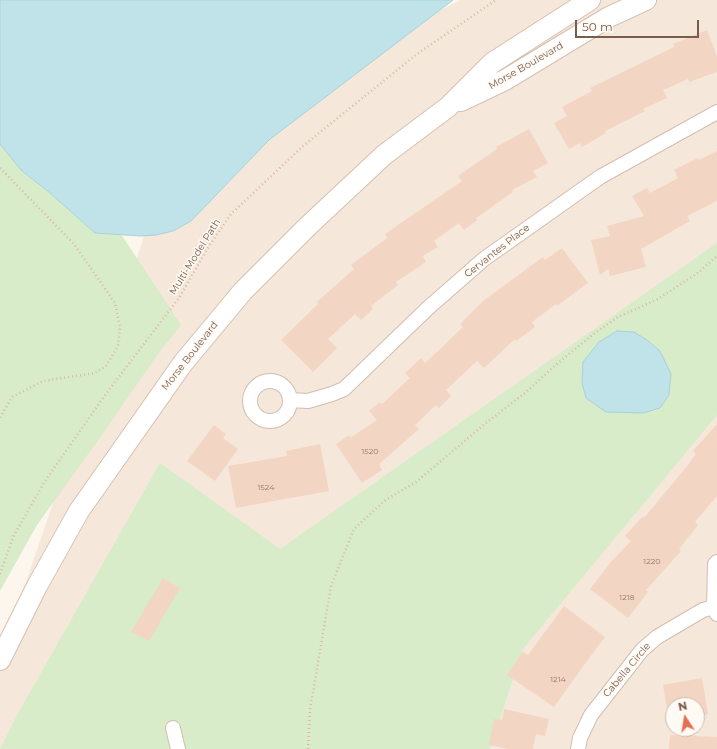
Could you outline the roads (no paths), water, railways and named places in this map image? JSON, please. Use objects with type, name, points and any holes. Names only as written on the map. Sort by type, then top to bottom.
[{"type":"street","name":"Morse Boulevard","points":[[0,660],[37,586],[80,511],[183,363],[243,291],[307,227],[384,155],[448,107],[492,63],[590,0]]},
{"type":"street","name":"Morse Boulevard","points":[[448,107],[505,80],[609,17],[646,0]]},
{"type":"street","name":"Cervantes Place","points":[[290,400],[308,401],[344,389],[422,313],[484,259],[600,177],[717,112]]},
{"type":"street","points":[[716,611],[715,564],[717,562]]},
{"type":"street","name":"Cabella Circle","points":[[578,749],[580,738],[591,715],[642,650],[657,637],[704,610],[716,611]]},
{"type":"street","points":[[173,728],[178,749]]},
{"type":"water","points":[[0,0],[453,0],[269,140],[191,221],[173,231],[156,235],[141,236],[95,233],[50,193],[21,170],[0,144]]},
{"type":"water","points":[[617,331],[634,332],[647,340],[660,351],[671,374],[669,395],[660,408],[643,413],[606,412],[586,398],[582,383],[583,362],[599,342]]}]
